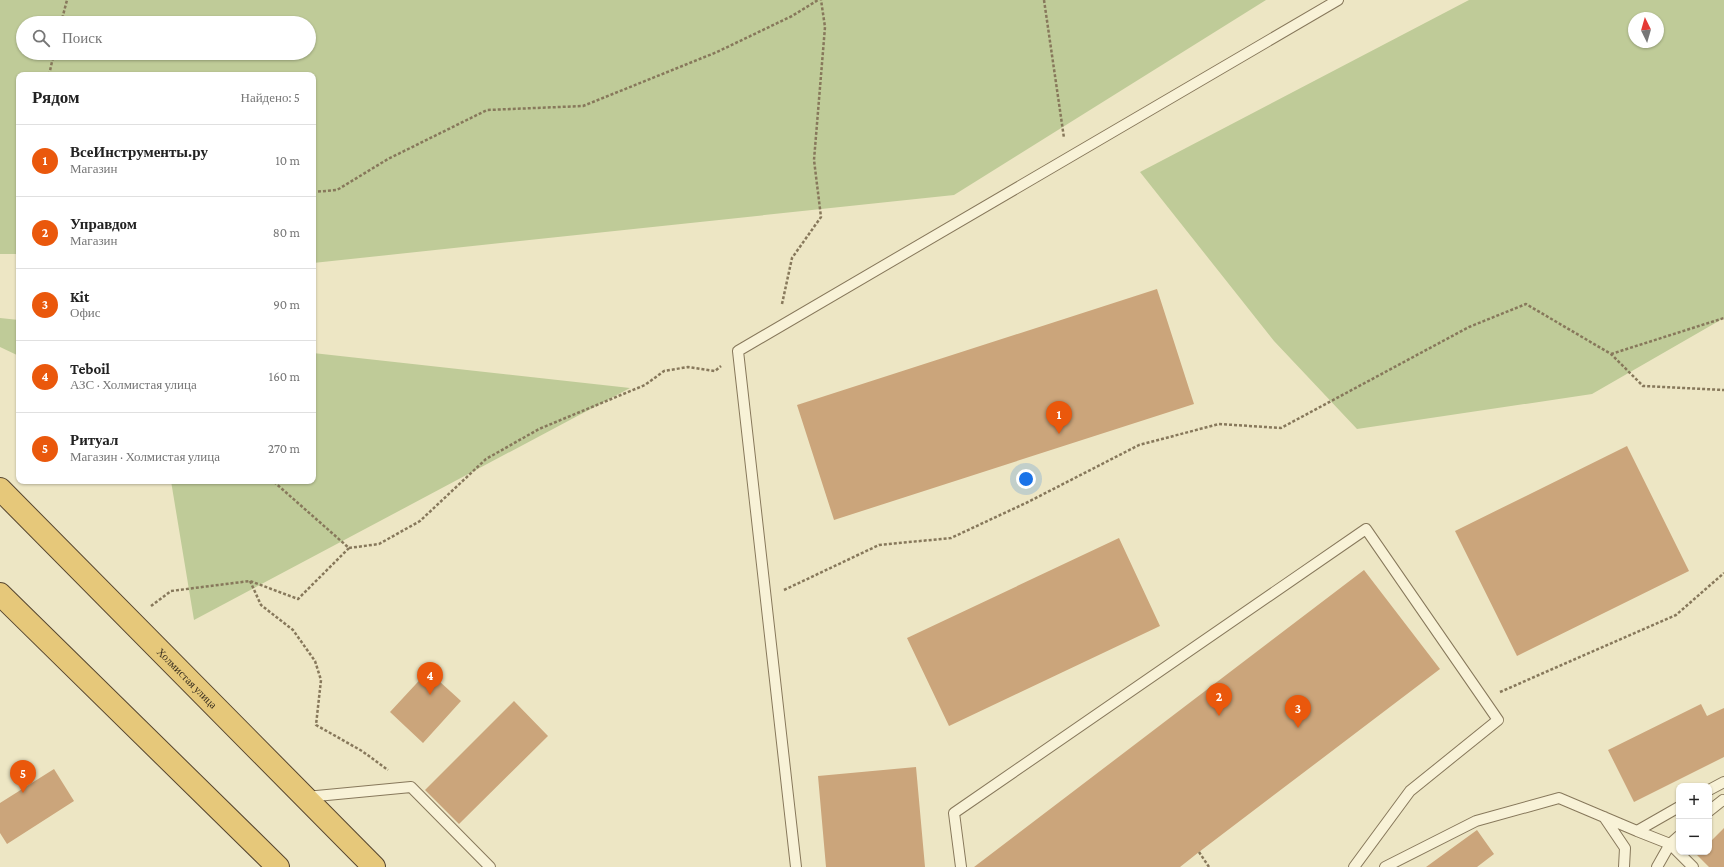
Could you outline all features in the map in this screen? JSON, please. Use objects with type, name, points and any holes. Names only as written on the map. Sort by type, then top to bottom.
[{"type":"highway","name":"Холмистая улица","points":[[0,490],[374,867]]},
{"type":"highway","points":[[0,594],[278,867]]},
{"type":"lane","points":[[796,867],[738,351],[1338,0]]},
{"type":"lane","points":[[961,867],[954,813],[1366,529],[1498,720],[1410,791],[1354,867]]},
{"type":"lane","points":[[1712,788],[1724,782]]},
{"type":"lane","points":[[305,797],[411,787],[490,867]]},
{"type":"lane","points":[[1385,867],[1476,821],[1560,798],[1604,818],[1670,844],[1693,867]]},
{"type":"lane","points":[[1712,809],[1723,800],[1724,801]]},
{"type":"lane","points":[[1637,831],[1676,809]]},
{"type":"lane","points":[[1604,818],[1625,848],[1624,867]]},
{"type":"lane","points":[[1656,867],[1670,844],[1676,839]]},
{"type":"path","points":[[63,16],[67,0]]},
{"type":"path","points":[[316,192],[337,190],[388,158],[487,110],[583,106],[717,52],[792,16],[819,0],[825,28],[814,160],[821,217],[792,258],[787,288],[774,330]]},
{"type":"path","points":[[1044,0],[1067,158]]},
{"type":"path","points":[[50,72],[52,60]]},
{"type":"path","points":[[766,599],[879,545],[951,538],[1028,502],[1138,445],[1219,424],[1281,428],[1469,327],[1526,304],[1611,354],[1643,386],[1724,390]]},
{"type":"path","points":[[1611,354],[1724,318]]},
{"type":"path","points":[[131,622],[171,591],[250,581],[298,599],[349,548],[379,544],[420,521],[486,459],[539,429],[645,385],[664,371],[688,367],[715,371],[738,351]]},
{"type":"path","points":[[275,484],[349,548]]},
{"type":"path","points":[[1483,699],[1676,615],[1724,573]]},
{"type":"path","points":[[250,581],[261,605],[292,630],[315,661],[321,680],[316,725],[362,751],[411,787]]},
{"type":"path","points":[[1199,852],[1209,867]]},
{"type":"green space","points":[[0,0],[1266,0],[954,195],[316,263],[316,72],[16,72],[16,254],[0,254]]},
{"type":"green space","points":[[1469,0],[1724,0],[1724,318],[1592,394],[1357,429],[1274,341],[1140,172]]},
{"type":"green space","points":[[0,318],[16,320],[16,355],[0,347]]},
{"type":"green space","points":[[316,353],[630,388],[194,620],[171,484],[316,484]]},
{"type":"building","points":[[1157,289],[1194,404],[834,520],[797,405]]},
{"type":"building","points":[[1627,446],[1689,571],[1517,656],[1455,531]]},
{"type":"building","points":[[1119,538],[1160,626],[949,726],[907,638]]},
{"type":"building","points":[[1364,570],[1440,669],[1180,867],[974,867]]},
{"type":"building","points":[[428,671],[461,701],[423,743],[390,712]]},
{"type":"building","points":[[514,701],[548,736],[459,824],[425,790]]},
{"type":"building","points":[[1701,704],[1707,716],[1724,708],[1724,757],[1634,802],[1608,750]]},
{"type":"building","points":[[916,767],[925,867],[826,867],[818,776]]},
{"type":"building","points":[[54,769],[74,801],[7,844],[0,833],[0,803]]},
{"type":"building","points":[[1724,828],[1724,867],[1709,867],[1697,855],[1712,855],[1712,840]]},
{"type":"building","points":[[1477,830],[1494,854],[1477,867],[1426,867]]},
{"type":"place","name":"ВсеИнструменты.ру","points":[[1059,434]]},
{"type":"place","name":"Teboil","points":[[430,695]]},
{"type":"place","name":"Управдом","points":[[1219,716]]},
{"type":"place","name":"Kit","points":[[1298,728]]},
{"type":"place","name":"Ритуал","points":[[23,793]]}]
